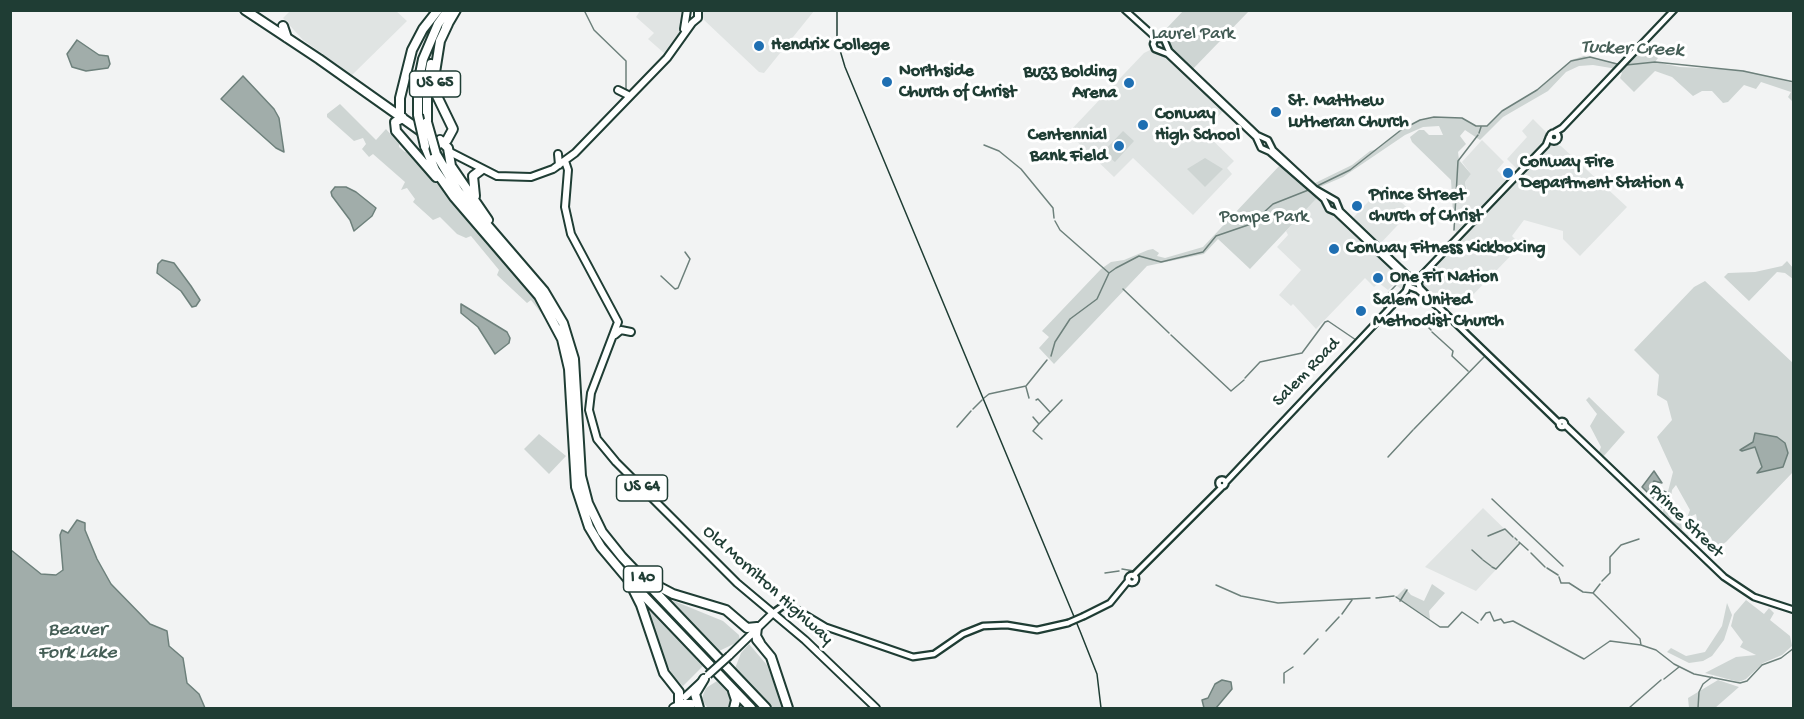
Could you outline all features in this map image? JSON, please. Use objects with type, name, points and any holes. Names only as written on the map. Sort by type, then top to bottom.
[{"type":"highway","points":[[245,10],[287,38]]},
{"type":"highway","name":"US 65","points":[[376,99],[386,104],[394,103],[400,98],[412,50],[423,29],[438,10]]},
{"type":"highway","name":"I 40","points":[[448,10],[438,24],[423,59],[418,84],[418,115],[425,146],[435,170],[454,197],[539,296],[553,318],[562,339],[574,401]]},
{"type":"highway","name":"I 40","points":[[456,10],[435,50],[428,76],[428,122],[436,154],[458,191],[544,291],[562,323],[574,359],[576,487],[581,507],[601,547],[627,578],[751,708]]},
{"type":"highway","name":"US 65","points":[[287,38],[313,55],[325,59],[396,117],[446,144],[453,125],[438,98],[434,76],[440,41],[448,24]]},
{"type":"highway","points":[[274,30],[282,25],[287,38]]},
{"type":"highway","points":[[400,98],[396,117],[397,132],[454,197]]},
{"type":"highway","points":[[386,104],[396,117],[410,120],[446,144],[449,163],[515,258]]},
{"type":"highway","points":[[476,166],[472,180],[477,203]]},
{"type":"highway","name":"I 40","points":[[574,420],[581,476],[588,503],[602,532],[622,557],[766,708]]},
{"type":"highway","points":[[622,557],[659,588],[723,609],[745,626],[770,656],[788,708]]},
{"type":"highway","points":[[627,578],[641,605],[664,673],[678,692],[678,704]]},
{"type":"highway","points":[[745,626],[758,627],[756,636],[760,643]]},
{"type":"highway","points":[[695,707],[695,694],[706,677]]},
{"type":"highway","points":[[731,687],[736,698],[734,708]]},
{"type":"highway","points":[[678,704],[695,707]]},
{"type":"highway","points":[[678,704],[695,707]]},
{"type":"main road","points":[[687,10],[690,20],[698,18],[698,11]]},
{"type":"main road","points":[[1546,145],[1674,10]]},
{"type":"main road","points":[[1125,11],[1155,39],[1164,39],[1166,45],[1192,75],[1265,149],[1329,202]]},
{"type":"main road","name":"US 64","points":[[565,161],[627,98],[673,46],[690,20]]},
{"type":"main road","points":[[1155,39],[1154,48],[1162,50],[1209,89],[1270,144],[1311,188]]},
{"type":"main road","points":[[1162,50],[1166,45]]},
{"type":"main road","points":[[618,90],[627,98]]},
{"type":"main road","points":[[1212,96],[1224,103]]},
{"type":"main road","points":[[1231,114],[1247,125]]},
{"type":"main road","points":[[1259,143],[1264,139]]},
{"type":"main road","name":"Salem Road","points":[[780,607],[791,606],[826,627],[913,657],[934,654],[963,634],[983,626],[1007,625],[1037,630],[1068,623],[1105,607],[1413,283],[1553,140]]},
{"type":"main road","points":[[446,144],[476,166],[497,176],[523,178],[545,173],[565,161]]},
{"type":"main road","points":[[1265,149],[1270,144]]},
{"type":"main road","points":[[556,168],[560,162],[558,154]]},
{"type":"main road","name":"US 64","points":[[568,174],[574,154]]},
{"type":"main road","name":"Old Morrilton Highway","points":[[565,161],[568,174],[565,196],[567,224],[618,322],[591,393],[589,410],[597,439],[616,462],[735,582],[781,620],[876,708]]},
{"type":"main road","points":[[556,168],[563,169],[568,174]]},
{"type":"main road","name":"Prince Street","points":[[1444,311],[1434,304],[1413,283],[1400,268],[1337,206],[1329,202],[1329,209],[1333,210],[1349,226],[1365,240],[1390,263],[1413,283],[1444,311],[1728,580],[1759,600],[1794,610]]},
{"type":"main road","points":[[1333,210],[1337,206]]},
{"type":"main road","points":[[1349,226],[1358,228]]},
{"type":"main road","points":[[1365,240],[1377,246]]},
{"type":"main road","points":[[1390,263],[1400,268]]},
{"type":"main road","points":[[599,288],[611,318],[609,346]]},
{"type":"main road","points":[[612,312],[617,314],[623,311]]},
{"type":"main road","points":[[609,346],[619,331],[631,332]]},
{"type":"main road","points":[[1214,481],[1233,486]]},
{"type":"main road","points":[[765,621],[763,604],[780,607]]},
{"type":"main road","points":[[678,704],[780,607]]},
{"type":"main road","points":[[780,607],[777,614],[781,620]]},
{"type":"main road","points":[[765,621],[781,620]]},
{"type":"shaded area","points":[[395,10],[407,21],[352,75],[303,40],[283,18],[290,11]]},
{"type":"shaded area","name":"Hendrix College","points":[[701,10],[814,11],[764,73],[759,72],[704,20]]},
{"type":"shaded area","points":[[640,11],[684,11],[682,29],[664,53],[648,39],[654,33],[636,17]]},
{"type":"shaded area","name":"Conway High School","points":[[1152,49],[1163,53],[1224,110],[1204,132],[1234,161],[1227,168],[1232,174],[1193,215],[1133,158],[1114,177],[1068,133],[1144,53]]},
{"type":"shaded area","points":[[1533,119],[1547,133],[1547,138],[1519,171],[1507,159],[1527,137],[1522,131]]},
{"type":"shaded area","points":[[1482,140],[1504,162],[1497,170],[1508,181],[1457,234],[1454,229],[1457,202],[1464,193],[1468,193],[1465,182],[1471,174],[1462,162]]},
{"type":"shaded area","points":[[1551,144],[1561,146],[1627,207],[1580,256],[1563,239],[1563,231],[1524,220],[1512,236],[1521,245],[1466,302],[1460,297],[1447,311],[1422,288],[1421,279]]},
{"type":"shaded area","points":[[1383,186],[1411,211],[1379,245],[1352,219]]},
{"type":"shaded area","points":[[1318,197],[1323,201],[1325,208],[1335,214],[1405,279],[1407,284],[1404,291],[1394,284],[1388,290],[1379,283],[1374,287],[1365,278],[1316,329],[1293,304],[1291,306],[1279,295],[1301,270],[1277,247],[1288,235],[1286,231]]},
{"type":"shaded area","points":[[1483,508],[1520,544],[1476,591],[1425,567]]},
{"type":"green space","name":"Laurel Park","points":[[1183,11],[1249,11],[1191,71],[1168,47],[1165,37],[1166,29]]},
{"type":"green space","points":[[1644,45],[1658,58],[1655,62],[1680,67],[1743,70],[1793,83],[1793,102],[1788,97],[1791,92],[1761,82],[1756,89],[1744,85],[1728,102],[1723,103],[1712,91],[1702,91],[1693,96],[1672,77],[1655,71],[1634,92],[1620,78],[1622,73],[1617,69],[1593,65],[1579,66],[1566,72],[1548,91],[1503,117],[1480,140],[1465,130],[1460,136],[1466,144],[1458,152],[1459,160],[1471,174],[1465,182],[1467,193],[1457,193],[1456,212],[1453,213],[1451,180],[1412,142],[1410,137],[1419,130],[1424,130],[1429,135],[1443,135],[1439,126],[1423,127],[1405,135],[1343,177],[1315,189],[1311,185],[1352,165],[1370,151],[1378,149],[1401,130],[1420,120],[1434,117],[1462,118],[1476,126],[1487,126],[1502,111],[1541,87],[1571,60],[1584,56],[1625,65]]},
{"type":"green space","points":[[340,104],[376,140],[386,129],[399,147],[405,152],[408,150],[538,300],[552,327],[531,300],[527,303],[497,275],[499,270],[471,236],[466,238],[457,234],[440,217],[433,220],[413,202],[415,199],[407,188],[401,190],[405,182],[373,154],[369,157],[362,149],[366,144],[363,138],[354,141],[327,117],[327,114]]},
{"type":"green space","name":"Centennial Bank Field","points":[[1123,131],[1134,141],[1115,162],[1103,152]]},
{"type":"green space","points":[[1205,158],[1223,169],[1205,187],[1187,169]]},
{"type":"green space","name":"Pompe Park","points":[[1281,164],[1317,198],[1250,269],[1218,239],[1204,254],[1147,266],[1054,364],[1039,348],[1049,337],[1042,331],[1101,269],[1111,262],[1124,260],[1148,250],[1153,249],[1159,253],[1157,256],[1165,258],[1203,247]]},
{"type":"green space","points":[[1787,261],[1793,268],[1793,279],[1785,273],[1777,272],[1749,301],[1724,277],[1728,273],[1755,272],[1782,266]]},
{"type":"green space","points":[[1705,281],[1793,363],[1793,472],[1726,542],[1715,549],[1701,543],[1696,514],[1687,518],[1690,510],[1676,485],[1672,490],[1669,514],[1672,520],[1681,523],[1682,530],[1689,536],[1685,537],[1662,515],[1673,472],[1657,437],[1672,420],[1667,401],[1657,395],[1659,375],[1634,350],[1694,287]]},
{"type":"green space","points":[[1589,397],[1625,432],[1603,457],[1599,452],[1601,447],[1590,426],[1597,414],[1586,400]]},
{"type":"green space","points":[[539,434],[566,456],[549,474],[524,449]]},
{"type":"green space","points":[[1432,584],[1445,593],[1429,611],[1430,619],[1396,597],[1405,588],[1411,595],[1424,601]]},
{"type":"green space","points":[[1746,600],[1764,614],[1769,608],[1774,613],[1770,620],[1790,636],[1792,646],[1782,655],[1763,663],[1746,679],[1739,682],[1705,673],[1736,657],[1756,655],[1740,647],[1743,642],[1731,626],[1734,614]]},
{"type":"green space","points":[[674,601],[723,621],[739,635],[740,641],[717,652],[669,603]]},
{"type":"green space","points":[[1727,603],[1732,615],[1724,640],[1712,656],[1703,661],[1689,663],[1667,652],[1671,648],[1686,656],[1705,652],[1722,626]]},
{"type":"green space","points":[[650,607],[703,666],[683,686],[675,679],[661,654],[648,609]]},
{"type":"green space","points":[[749,644],[767,665],[783,708],[771,708],[734,671],[741,653]]},
{"type":"green space","points":[[1718,680],[1739,687],[1715,708],[1689,708],[1688,698]]},
{"type":"green space","points":[[717,681],[731,696],[732,704],[729,708],[708,708],[701,700],[706,688]]},
{"type":"water","points":[[77,40],[99,55],[108,56],[110,64],[108,68],[86,71],[72,67],[67,54]]},
{"type":"water","points":[[243,76],[274,109],[279,118],[284,152],[276,148],[221,99]]},
{"type":"water","points":[[335,187],[346,187],[356,192],[376,208],[372,216],[354,231],[350,220],[332,196],[331,192]]},
{"type":"water","points":[[162,260],[174,263],[191,286],[200,300],[196,306],[192,307],[181,291],[157,273],[158,264]]},
{"type":"water","points":[[461,304],[507,332],[510,338],[509,343],[495,354],[478,327],[461,313]]},
{"type":"water","points":[[1755,433],[1777,437],[1785,443],[1788,453],[1783,467],[1757,473],[1762,467],[1755,447],[1740,450],[1753,442]]},
{"type":"water","points":[[1654,471],[1662,483],[1654,481],[1651,486],[1666,492],[1662,507],[1642,487]]},
{"type":"water","name":"Beaver Fork Lake","points":[[77,520],[85,523],[85,530],[97,559],[111,584],[150,624],[167,631],[169,646],[183,658],[187,683],[199,694],[205,708],[11,708],[11,550],[41,574],[56,575],[63,570],[60,535],[62,530],[68,533]]},
{"type":"water","points":[[1222,680],[1231,682],[1232,689],[1216,708],[1204,708],[1202,700],[1208,698],[1215,684]]},
{"type":"waterway","points":[[584,10],[594,30],[626,61],[626,90]]},
{"type":"waterway","name":"Tucker Creek","points":[[1315,187],[1350,170],[1401,130],[1420,120],[1434,117],[1462,118],[1476,126],[1487,126],[1502,111],[1537,90],[1571,61],[1590,57],[1621,65]]},
{"type":"waterway","name":"Tucker Creek","points":[[1626,65],[1655,62],[1743,71],[1794,82]]},
{"type":"waterway","points":[[1479,133],[1481,127]]},
{"type":"waterway","points":[[1454,230],[1458,161],[1478,135]]},
{"type":"waterway","points":[[984,145],[999,151],[1021,169],[1053,208],[1054,218]]},
{"type":"waterway","name":"Tucker Creek","points":[[1051,356],[1055,342],[1070,319],[1097,299],[1109,273],[1116,268],[1139,256],[1161,262],[1203,252],[1216,236],[1251,224],[1273,204],[1311,189]]},
{"type":"waterway","points":[[1055,221],[1060,230],[1109,273]]},
{"type":"waterway","points":[[661,276],[675,289],[678,288],[690,259],[685,252]]},
{"type":"waterway","points":[[1384,309],[1384,298],[1396,285]]},
{"type":"waterway","points":[[1123,289],[1169,333]]},
{"type":"waterway","points":[[1420,319],[1431,330]]},
{"type":"waterway","points":[[1245,378],[1260,362],[1302,353],[1325,322],[1328,321],[1356,340]]},
{"type":"waterway","points":[[1432,332],[1453,351],[1452,356],[1468,371]]},
{"type":"waterway","points":[[1171,335],[1231,391],[1244,380]]},
{"type":"waterway","points":[[1414,429],[1484,357]]},
{"type":"waterway","name":"Tucker Creek","points":[[984,398],[989,394],[1026,386],[1047,360]]},
{"type":"waterway","points":[[1026,387],[1029,398]]},
{"type":"waterway","points":[[1036,400],[1038,399],[1050,412]]},
{"type":"waterway","name":"Tucker Creek","points":[[973,409],[982,400]]},
{"type":"waterway","points":[[1039,424],[1062,400]]},
{"type":"waterway","name":"Tucker Creek","points":[[957,427],[971,411]]},
{"type":"waterway","points":[[1033,417],[1039,424],[1033,431],[1042,439]]},
{"type":"waterway","points":[[1388,457],[1413,430]]},
{"type":"waterway","points":[[1492,499],[1563,566]]},
{"type":"waterway","points":[[1505,529],[1513,537]]},
{"type":"waterway","points":[[1488,536],[1505,529]]},
{"type":"waterway","points":[[1602,581],[1610,573],[1610,557],[1621,545],[1639,539]]},
{"type":"waterway","points":[[1519,542],[1528,550]]},
{"type":"waterway","points":[[1492,567],[1496,569],[1520,543]]},
{"type":"waterway","points":[[1472,550],[1482,559]]},
{"type":"waterway","points":[[1531,553],[1545,567]]},
{"type":"waterway","points":[[1483,560],[1491,566]]},
{"type":"waterway","points":[[1547,568],[1558,575]]},
{"type":"waterway","points":[[1122,569],[1134,571]]},
{"type":"waterway","points":[[1105,573],[1119,571]]},
{"type":"waterway","points":[[1559,577],[1561,583],[1569,583],[1583,592],[1593,593]]},
{"type":"waterway","points":[[1600,584],[1593,593],[1640,639],[1641,645]]},
{"type":"waterway","points":[[1216,585],[1241,596],[1278,603],[1370,598]]},
{"type":"waterway","points":[[1400,601],[1407,590]]},
{"type":"waterway","points":[[1376,598],[1394,596]]},
{"type":"waterway","points":[[1396,597],[1440,627],[1448,627],[1462,612],[1478,623]]},
{"type":"waterway","points":[[1342,614],[1352,600]]},
{"type":"waterway","points":[[1481,620],[1486,613],[1490,612],[1494,621],[1501,619],[1504,623],[1513,621],[1584,659],[1610,641],[1641,645],[1656,650],[1674,664],[1694,674],[1740,683],[1747,681],[1762,665],[1781,658],[1794,648]]},
{"type":"waterway","points":[[1326,631],[1339,617]]},
{"type":"waterway","points":[[1304,654],[1318,639]]},
{"type":"waterway","points":[[1284,683],[1284,673],[1293,667]]},
{"type":"waterway","points":[[1664,679],[1679,667]]},
{"type":"waterway","points":[[1698,708],[1699,692],[1703,684],[1712,677]]},
{"type":"waterway","points":[[1629,708],[1661,680]]},
{"type":"railway","points":[[837,10],[837,40],[845,67],[1080,631],[1097,674],[1101,708]]},
{"type":"place","name":"Hendrix College","points":[[759,46]]},
{"type":"place","name":"Northside Church of Christ","points":[[887,82]]},
{"type":"place","name":"Buzz Bolding Arena","points":[[1129,83]]},
{"type":"place","name":"St. Matthew Lutheran Church","points":[[1276,112]]},
{"type":"place","name":"Conway High School","points":[[1143,125]]},
{"type":"place","name":"Centennial Bank Field","points":[[1119,146]]},
{"type":"place","name":"Conway Fire Department Station 4","points":[[1508,173]]},
{"type":"place","name":"Prince Street church of Christ","points":[[1357,206]]},
{"type":"place","name":"Conway Fitness Kickboxing","points":[[1334,249]]},
{"type":"place","name":"One FiT Nation","points":[[1378,278]]},
{"type":"place","name":"Salem United Methodist Church","points":[[1361,311]]}]
